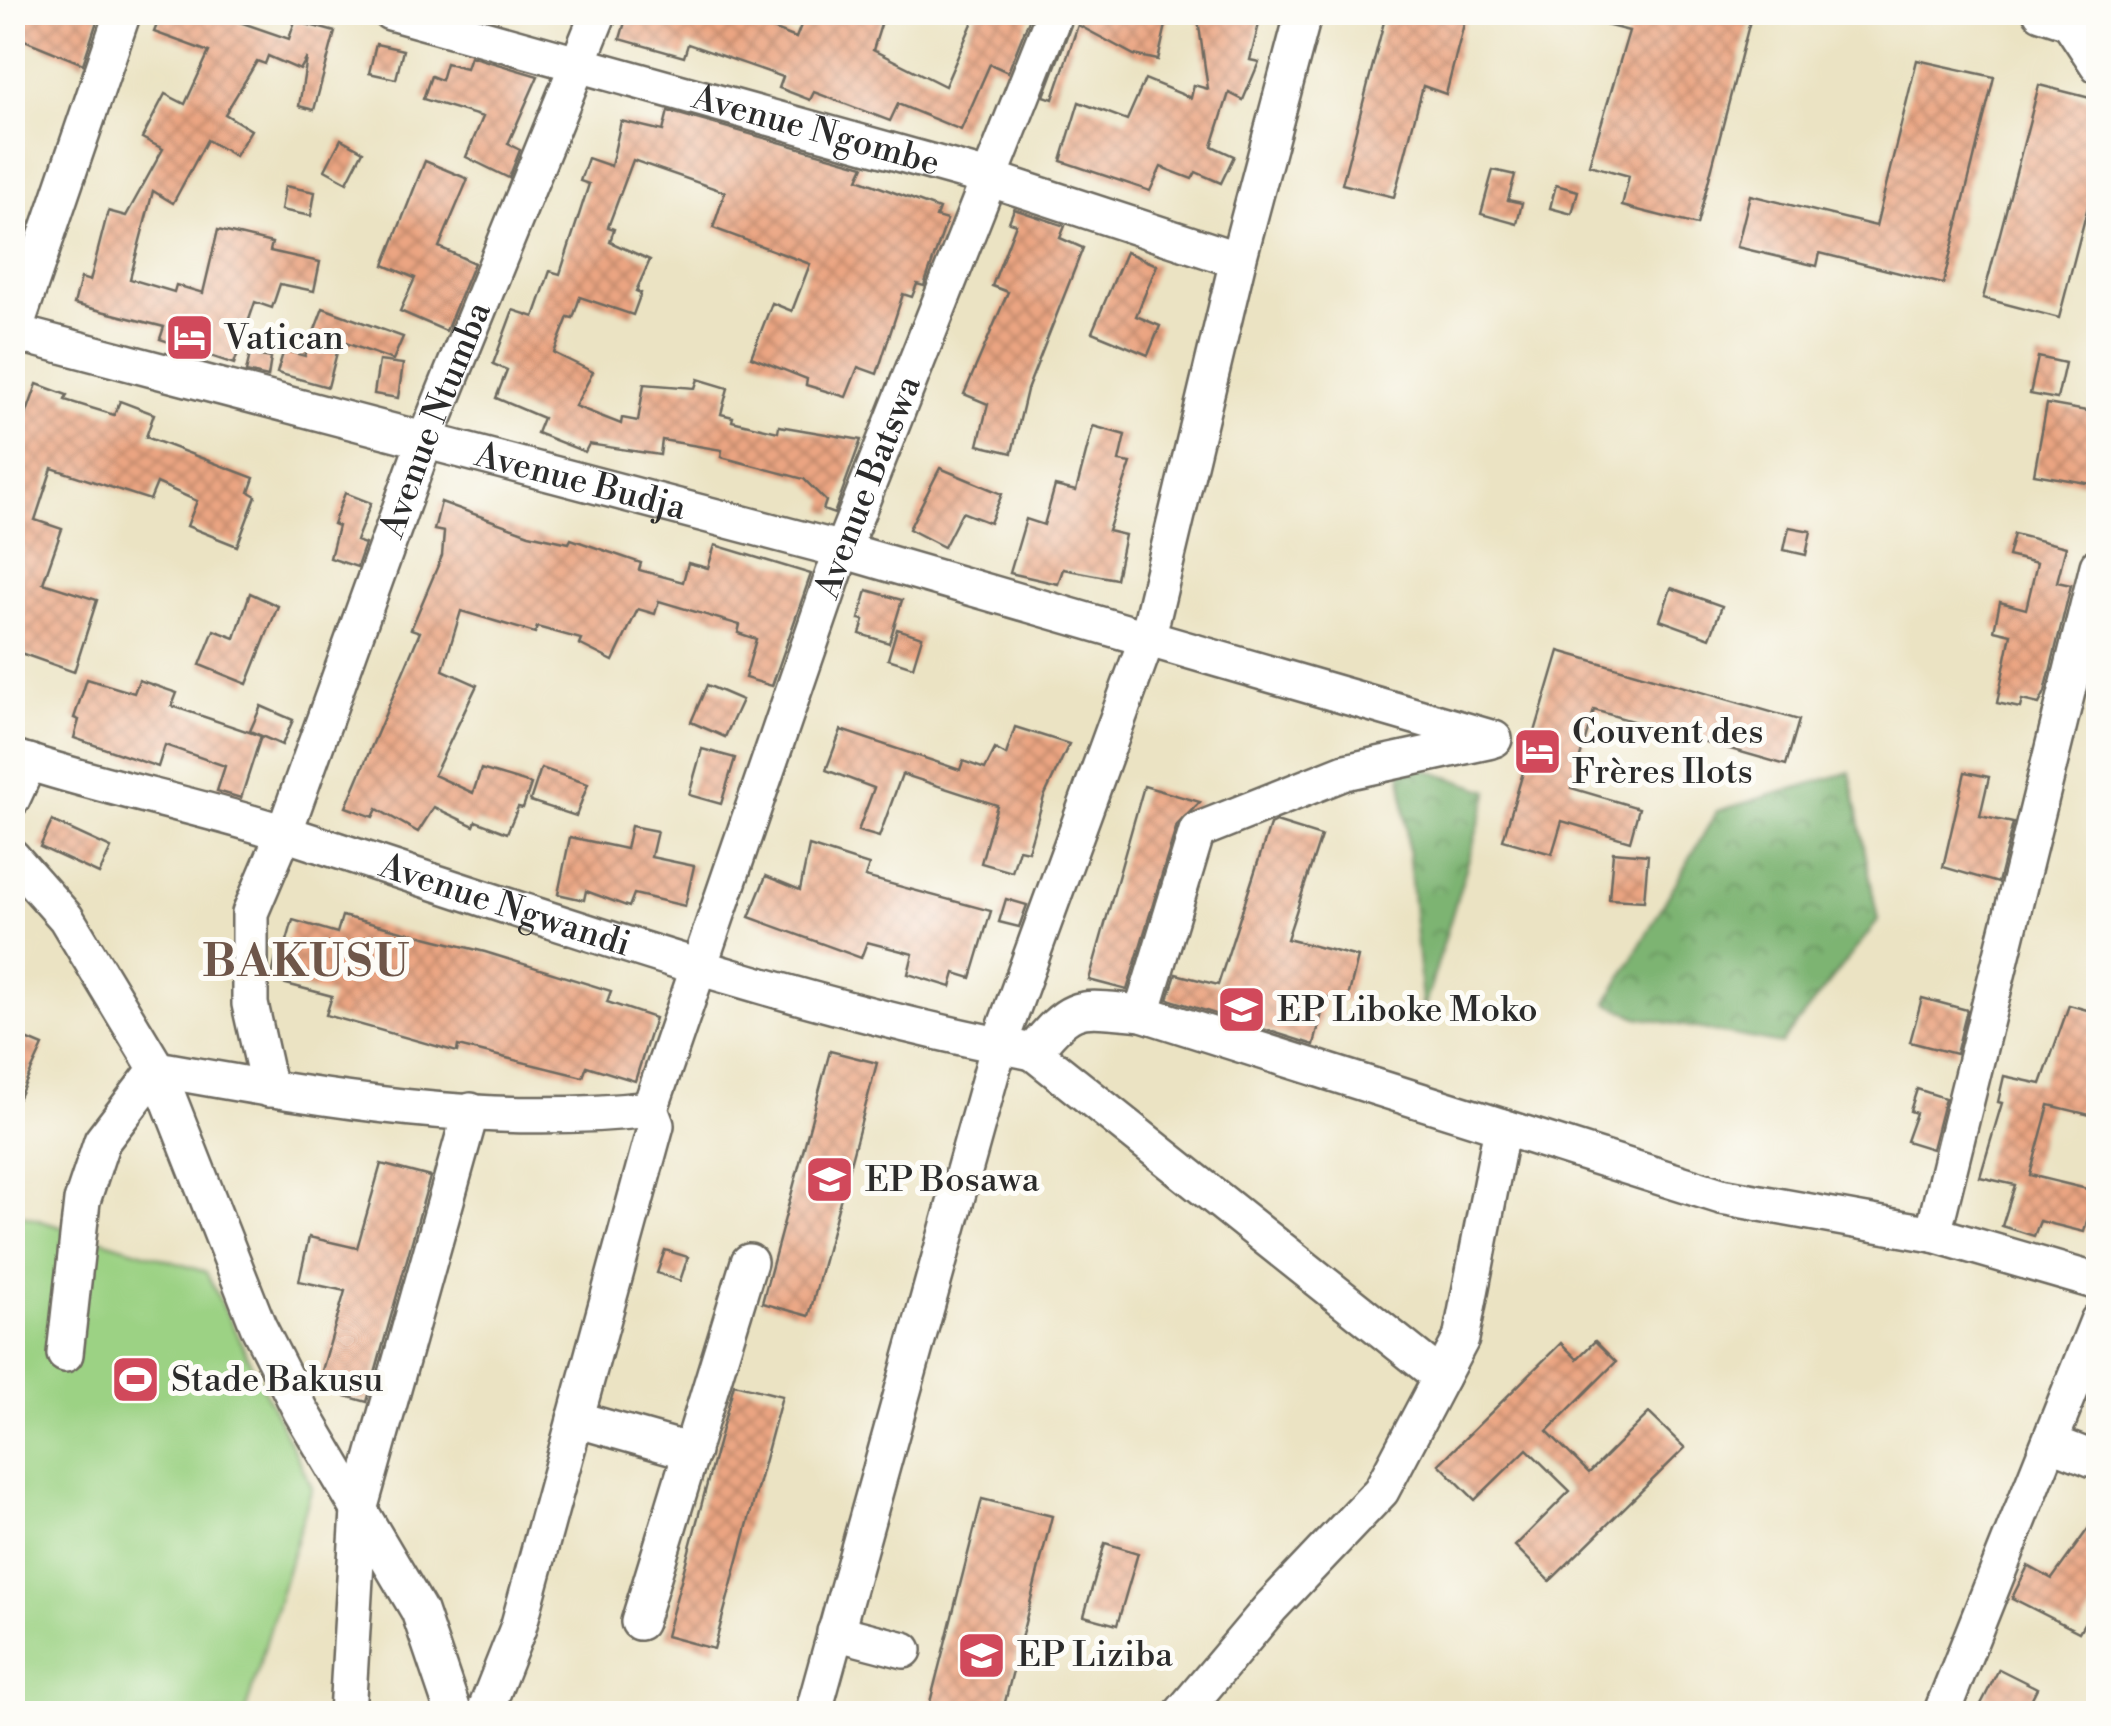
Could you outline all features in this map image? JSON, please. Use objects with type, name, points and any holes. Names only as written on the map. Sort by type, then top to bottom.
[{"type":"street","points":[[13,334],[122,12]]},
{"type":"street","name":"Avenue Ngombe","points":[[390,12],[578,68],[988,178],[1238,260]]},
{"type":"street","name":"Avenue Ntumba","points":[[269,1089],[250,1004],[250,913],[284,833],[424,443],[599,12]]},
{"type":"street","name":"Avenue Batswa","points":[[484,1714],[518,1628],[656,1125],[650,1109],[697,967],[842,550],[1055,12]]},
{"type":"street","points":[[813,1714],[834,1632],[1148,636],[1238,260],[1304,12]]},
{"type":"street","points":[[2070,23],[2098,65]]},
{"type":"street","name":"Avenue Budja","points":[[13,334],[842,550],[1148,636],[1494,740],[1345,772],[1197,831],[1142,1013]]},
{"type":"street","points":[[1933,1234],[2098,566]]},
{"type":"street","points":[[12,800],[20,759]]},
{"type":"street","name":"Avenue Ngwandi","points":[[20,759],[284,833],[697,967],[906,1026],[1016,1048]]},
{"type":"street","points":[[12,857],[66,918],[157,1069],[258,1326],[359,1510],[420,1610],[454,1714]]},
{"type":"street","points":[[1016,1048],[1060,1017],[1082,1008],[1142,1013],[1722,1196],[1933,1234],[2098,1282]]},
{"type":"street","points":[[1016,1048],[1441,1377]]},
{"type":"street","points":[[157,1069],[415,1111],[575,1117],[650,1109]]},
{"type":"street","points":[[65,1354],[82,1202],[102,1140],[157,1069]]},
{"type":"street","points":[[347,1714],[359,1510],[470,1112]]},
{"type":"street","points":[[1181,1714],[1271,1607],[1380,1491],[1461,1339],[1502,1127]]},
{"type":"street","points":[[639,1622],[749,1262]]},
{"type":"street","points":[[1941,1714],[2098,1321]]},
{"type":"street","points":[[575,1419],[692,1452]]},
{"type":"street","points":[[2052,1443],[2098,1462]]},
{"type":"street","points":[[834,1632],[904,1650]]},
{"type":"green space","points":[[1400,761],[1489,791],[1423,1012]]},
{"type":"green space","points":[[1850,772],[1878,921],[1781,1044],[1638,1017],[1607,1003],[1717,811]]},
{"type":"green space","name":"Stade Bakusu","points":[[12,1212],[206,1272],[312,1487],[245,1713],[13,1713]]},
{"type":"building","points":[[12,12],[100,12],[83,64],[12,35]]},
{"type":"building","points":[[162,12],[230,12],[228,18],[289,39],[295,21],[335,32],[314,110],[299,106],[307,58],[300,70],[268,56],[265,64],[257,61],[225,114],[251,130],[235,156],[207,140],[173,203],[153,191],[130,279],[174,292],[176,285],[203,293],[218,230],[272,243],[270,251],[320,262],[314,291],[280,284],[272,308],[255,302],[234,364],[160,339],[164,327],[74,304],[81,278],[90,281],[108,211],[126,216],[163,149],[142,138],[165,94],[185,104],[209,52],[154,32]]},
{"type":"building","points":[[628,12],[749,12],[761,16],[758,23],[796,38],[806,12],[885,12],[873,50],[945,86],[977,12],[1032,12],[1008,72],[990,64],[961,130],[898,104],[890,121],[814,92],[810,100],[779,88],[783,77],[688,44],[684,57],[620,39]]},
{"type":"building","points":[[1076,12],[1169,12],[1158,60],[1134,55],[1078,25],[1053,99],[1044,96]]},
{"type":"building","points":[[1197,12],[1262,12],[1250,60],[1259,62],[1243,100],[1229,93],[1212,146],[1234,156],[1221,183],[1196,172],[1192,179],[1161,167],[1150,191],[1061,161],[1079,102],[1127,120],[1145,79],[1191,98],[1194,85],[1208,89]]},
{"type":"building","points":[[1406,12],[1467,12],[1446,94],[1423,86],[1394,197],[1342,184],[1386,14],[1404,19]]},
{"type":"building","points":[[1587,12],[1733,12],[1751,17],[1697,225],[1622,206],[1629,176],[1589,165],[1629,31],[1586,20]]},
{"type":"building","points":[[376,44],[403,50],[396,79],[369,73]]},
{"type":"building","points":[[470,56],[538,76],[508,144],[520,150],[509,178],[466,157],[483,117],[423,99],[431,76],[441,80],[446,63],[466,68]]},
{"type":"building","points":[[1917,60],[1994,77],[1943,284],[1820,253],[1817,266],[1737,247],[1750,195],[1876,226]]},
{"type":"building","points":[[2039,85],[2098,100],[2098,168],[2059,318],[1983,298]]},
{"type":"building","points":[[668,111],[864,166],[858,179],[939,209],[936,217],[947,220],[924,286],[917,284],[912,297],[903,294],[877,374],[858,367],[846,397],[806,385],[807,379],[751,357],[772,303],[792,311],[810,264],[713,228],[725,192],[633,160],[608,227],[614,229],[610,242],[650,260],[636,291],[641,293],[633,315],[580,297],[554,353],[593,372],[575,406],[621,424],[622,418],[638,421],[644,384],[695,388],[698,379],[728,388],[721,414],[733,417],[732,421],[778,432],[779,426],[861,440],[834,514],[823,510],[826,501],[804,479],[721,457],[722,450],[662,440],[660,455],[589,444],[585,452],[537,433],[543,418],[496,398],[507,370],[493,364],[513,310],[534,317],[550,271],[560,274],[589,184],[580,181],[588,158],[611,166],[621,121],[663,131]]},
{"type":"building","points":[[341,139],[363,151],[347,182],[325,170]]},
{"type":"building","points":[[425,161],[468,179],[439,247],[474,263],[446,331],[400,311],[415,278],[384,265]]},
{"type":"building","points":[[1493,170],[1515,175],[1508,200],[1522,203],[1517,224],[1481,214]]},
{"type":"building","points":[[1556,185],[1578,191],[1572,214],[1550,208]]},
{"type":"building","points":[[285,186],[315,192],[311,216],[281,210]]},
{"type":"building","points":[[1014,209],[1065,226],[1060,238],[1083,248],[1027,390],[1012,453],[978,445],[988,404],[964,394],[1008,292],[992,286],[1016,224],[1009,222]]},
{"type":"building","points":[[1126,252],[1157,265],[1136,316],[1160,326],[1148,355],[1092,332]]},
{"type":"building","points":[[323,308],[403,337],[393,360],[340,341],[328,387],[277,373],[284,350],[305,356]]},
{"type":"building","points":[[250,354],[271,358],[268,377],[246,372]]},
{"type":"building","points":[[2038,357],[2065,363],[2057,399],[2030,394]]},
{"type":"building","points":[[379,361],[403,364],[398,398],[374,394]]},
{"type":"building","points":[[37,384],[67,395],[65,400],[114,415],[120,401],[154,414],[146,437],[254,478],[249,492],[256,496],[237,546],[187,526],[197,501],[157,483],[150,500],[52,468],[35,520],[62,529],[43,583],[97,600],[74,672],[12,650],[12,437],[18,438]]},
{"type":"building","points":[[2047,404],[2098,413],[2098,485],[2034,474]]},
{"type":"building","points":[[1093,426],[1125,435],[1119,461],[1131,463],[1108,531],[1125,535],[1116,579],[1063,569],[1058,584],[1010,573],[1026,519],[1044,525],[1055,486],[1076,491]]},
{"type":"building","points":[[940,468],[1002,494],[990,523],[962,512],[944,547],[909,529]]},
{"type":"building","points":[[345,493],[371,503],[356,541],[365,544],[357,567],[330,558],[338,526],[333,524]]},
{"type":"building","points":[[441,502],[529,534],[569,543],[571,539],[641,563],[639,570],[683,582],[688,563],[708,568],[715,545],[811,574],[772,686],[745,678],[756,639],[738,633],[740,625],[659,601],[655,614],[638,609],[613,661],[579,644],[581,639],[537,627],[535,633],[461,611],[443,670],[477,685],[434,775],[473,793],[481,769],[531,784],[523,808],[518,807],[507,833],[476,821],[474,826],[434,807],[418,832],[377,809],[373,817],[346,807],[420,632],[411,629],[442,556],[444,532],[434,530]]},
{"type":"building","points":[[1789,527],[1811,531],[1806,555],[1784,550]]},
{"type":"building","points":[[2014,534],[2066,547],[2057,582],[2071,585],[2045,692],[2039,704],[2022,700],[2020,708],[1997,703],[2011,634],[1994,630],[2000,602],[2026,609],[2037,563],[2008,556]]},
{"type":"building","points":[[1671,588],[1722,606],[1710,638],[1660,620]]},
{"type":"building","points":[[867,590],[902,600],[889,643],[860,634],[864,620],[859,619]]},
{"type":"building","points":[[250,593],[278,606],[247,684],[200,665],[214,630],[235,638]]},
{"type":"building","points":[[897,629],[922,637],[913,667],[888,659]]},
{"type":"building","points":[[1559,651],[1799,720],[1786,765],[1594,710],[1571,788],[1639,808],[1630,841],[1562,821],[1552,854],[1503,840]]},
{"type":"building","points":[[87,679],[134,693],[139,680],[177,693],[172,706],[261,736],[241,798],[217,791],[225,766],[165,745],[158,767],[74,738],[79,720],[74,718]]},
{"type":"building","points":[[707,685],[742,700],[725,737],[691,722]]},
{"type":"building","points":[[261,706],[293,720],[282,745],[250,731]]},
{"type":"building","points":[[1015,727],[1069,744],[1044,797],[1028,851],[1019,849],[1012,872],[981,863],[997,805],[902,774],[879,837],[858,831],[874,788],[826,770],[841,730],[960,770],[963,761],[985,769],[995,749],[1006,755]]},
{"type":"building","points":[[702,749],[735,758],[721,804],[689,795]]},
{"type":"building","points":[[541,768],[588,784],[576,816],[530,801]]},
{"type":"building","points":[[1965,772],[1989,777],[1980,816],[2013,823],[1998,883],[1943,867]]},
{"type":"building","points":[[1144,786],[1200,802],[1177,825],[1127,990],[1089,980]]},
{"type":"building","points":[[52,821],[111,848],[99,874],[40,847]]},
{"type":"building","points":[[1276,822],[1321,836],[1287,939],[1358,957],[1347,1002],[1326,997],[1314,1045],[1168,999],[1176,974],[1218,985],[1270,825]]},
{"type":"building","points":[[631,826],[657,831],[651,857],[694,866],[685,906],[634,894],[629,907],[586,891],[584,900],[558,894],[570,837],[626,849]]},
{"type":"building","points":[[809,846],[869,865],[865,877],[991,911],[971,978],[955,973],[951,987],[908,974],[913,954],[867,942],[861,958],[749,917],[766,876],[800,890]]},
{"type":"building","points":[[1613,852],[1648,855],[1644,901],[1609,899]]},
{"type":"building","points":[[1006,899],[1027,905],[1019,927],[999,922]]},
{"type":"building","points":[[342,916],[485,952],[611,991],[607,1002],[655,1018],[635,1081],[587,1066],[583,1077],[458,1046],[457,1052],[326,1015],[332,996],[271,980],[277,953],[283,955],[293,920],[337,933]]},
{"type":"building","points":[[1922,998],[1967,1010],[1956,1054],[1910,1042]]},
{"type":"building","points":[[2069,1005],[2098,1013],[2098,1117],[2049,1105],[2030,1175],[2095,1191],[2084,1232],[2040,1221],[2034,1236],[2002,1226],[2015,1185],[1980,1177],[2002,1103],[1998,1102],[2004,1076],[2041,1084]]},
{"type":"building","points":[[12,1033],[43,1046],[12,1112]]},
{"type":"building","points":[[830,1051],[877,1063],[809,1316],[762,1303]]},
{"type":"building","points":[[1917,1089],[1945,1098],[1932,1149],[1906,1141],[1916,1113],[1910,1111]]},
{"type":"building","points":[[381,1164],[430,1177],[367,1402],[317,1388],[345,1291],[299,1281],[309,1237],[357,1248]]},
{"type":"building","points":[[665,1250],[688,1257],[680,1281],[657,1273]]},
{"type":"building","points":[[1595,1341],[1616,1362],[1547,1431],[1589,1473],[1649,1413],[1685,1448],[1550,1581],[1515,1546],[1570,1491],[1527,1449],[1475,1500],[1439,1464],[1561,1343],[1577,1359]]},
{"type":"building","points":[[734,1384],[782,1396],[714,1649],[666,1636]]},
{"type":"building","points":[[982,1499],[1052,1516],[1002,1714],[927,1714]]},
{"type":"building","points":[[2098,1515],[2098,1599],[2079,1632],[2012,1598],[2028,1566],[2052,1579]]},
{"type":"building","points":[[1105,1543],[1138,1553],[1117,1625],[1084,1616]]},
{"type":"building","points":[[1999,1669],[2037,1688],[2024,1714],[1976,1714]]},
{"type":"place","name":"Vatican","points":[[189,338]]},
{"type":"place","name":"Couvent des Frères Ilots","points":[[1537,752]]},
{"type":"place","name":"EP Liboke Moko","points":[[1242,1010]]},
{"type":"place","name":"EP Bosawa","points":[[830,1180]]},
{"type":"place","name":"Stade Bakusu","points":[[136,1380]]},
{"type":"place","name":"EP Liziba","points":[[982,1655]]},
{"type":"district","name":"BAKUSU","points":[[307,962]]}]
